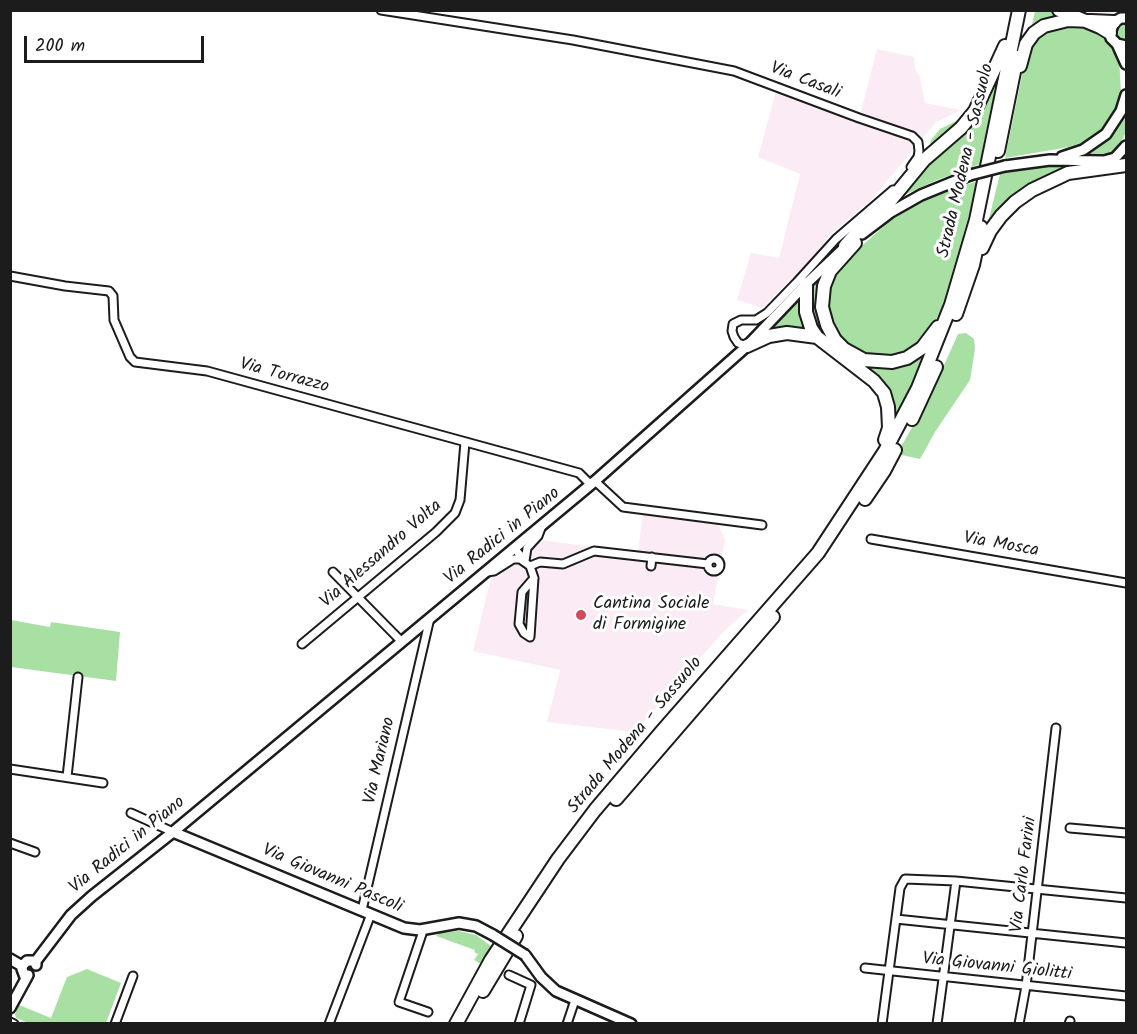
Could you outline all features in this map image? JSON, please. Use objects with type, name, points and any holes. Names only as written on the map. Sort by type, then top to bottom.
[{"type":"highway","points":[[845,246],[862,226],[887,205],[924,160],[961,128],[975,111],[1003,52],[1018,10]]},
{"type":"highway","name":"Strada Modena - Sassuolo","points":[[456,1023],[490,960],[558,859],[595,810],[818,553],[879,470],[918,388],[951,305],[976,220],[1018,10]]},
{"type":"highway","name":"Strada Modena - Sassuolo","points":[[465,1023],[532,910],[595,824],[825,556],[926,392],[951,332],[973,265],[1006,116],[1026,10]]},
{"type":"highway","points":[[1059,10],[1086,21],[1112,27]]},
{"type":"highway","points":[[1006,116],[1026,44],[1034,33],[1056,21],[1086,21]]},
{"type":"highway","points":[[973,265],[990,231],[1001,216],[1032,190],[1068,173],[1126,165]]},
{"type":"highway","points":[[866,231],[830,271],[824,286],[822,307],[827,325],[835,340],[844,349],[864,360],[892,362],[907,358],[922,348],[932,337],[951,305]]},
{"type":"highway","points":[[806,284],[806,312],[811,328],[817,337],[874,381],[884,393],[888,407],[889,428],[879,470]]},
{"type":"highway","points":[[747,346],[769,336],[787,333],[817,337]]},
{"type":"street","name":"Via Casali","points":[[381,10],[584,42],[729,70],[912,136],[917,140],[918,157],[890,194],[836,239],[767,313],[756,320],[741,320],[734,324],[732,331],[734,337],[738,343],[747,346]]},
{"type":"street","points":[[1126,18],[1121,18],[1112,27],[1113,42],[1122,45],[1126,64]]},
{"type":"street","points":[[1050,160],[1083,150],[1106,134],[1121,111],[1126,95]]},
{"type":"street","points":[[1104,161],[1115,158],[1126,146]]},
{"type":"street","name":"Via Radici in Piano","points":[[10,1008],[28,968],[71,915],[541,528],[747,346],[845,246],[891,212],[921,195],[970,175],[1005,166],[1050,160]]},
{"type":"street","points":[[1050,160],[1104,161],[1126,165]]},
{"type":"street","name":"Via Torrazzo","points":[[10,276],[111,292],[114,320],[130,357],[135,362],[202,369],[579,473],[593,483]]},
{"type":"street","name":"Via Alessandro Volta","points":[[302,645],[436,532],[455,513],[460,500],[465,442]]},
{"type":"street","points":[[593,483],[623,507],[762,525]]},
{"type":"street","points":[[528,564],[527,548],[538,536],[541,528]]},
{"type":"street","name":"Via Mosca","points":[[871,538],[1126,583]]},
{"type":"street","points":[[515,549],[528,564],[534,578],[530,637],[524,633],[519,624],[522,592],[534,578]]},
{"type":"street","points":[[484,573],[494,571],[513,560],[528,564],[540,562],[563,564],[594,551],[708,564]]},
{"type":"street","points":[[651,566],[652,556]]},
{"type":"street","points":[[333,572],[401,641]]},
{"type":"street","name":"Via Mariano","points":[[329,1023],[366,912],[430,618]]},
{"type":"street","points":[[67,777],[78,678]]},
{"type":"street","name":"Via Carlo Farini","points":[[1019,1023],[1039,888],[1056,728]]},
{"type":"street","points":[[10,769],[103,783]]},
{"type":"street","points":[[131,813],[173,832]]},
{"type":"street","points":[[1070,828],[1126,833]]},
{"type":"street","name":"Via Giovanni Pascoli","points":[[173,832],[404,928],[420,930],[459,922],[476,926],[525,955],[548,985],[556,991],[631,1023]]},
{"type":"street","points":[[10,843],[35,852]]},
{"type":"street","points":[[882,1023],[900,888],[905,879],[1039,888],[1126,898]]},
{"type":"street","points":[[938,1023],[956,881]]},
{"type":"street","points":[[896,919],[1126,943]]},
{"type":"street","points":[[420,930],[422,934],[399,1002],[428,1012]]},
{"type":"street","points":[[10,959],[28,968]]},
{"type":"street","name":"Via Giovanni Giolitti","points":[[865,968],[1126,996]]},
{"type":"street","points":[[509,975],[531,985],[519,1023]]},
{"type":"street","points":[[115,1023],[132,976]]},
{"type":"street","points":[[567,1023],[575,1000]]},
{"type":"shaded area","points":[[1076,11],[1122,11],[1099,16]]},
{"type":"shaded area","points":[[877,49],[914,57],[915,69],[920,77],[925,103],[961,110],[936,122],[872,199],[831,234],[808,262],[762,308],[737,300],[751,253],[779,258],[800,174],[758,157],[778,84],[860,115]]},
{"type":"shaded area","points":[[643,512],[717,521],[725,540],[713,604],[748,610],[725,630],[635,732],[547,722],[560,670],[473,651],[490,582],[541,540],[638,553]]},
{"type":"green space","points":[[1035,11],[1054,11],[1063,15],[1031,29]]},
{"type":"green space","points":[[1119,22],[1126,22],[1126,43],[1116,41],[1113,28]]},
{"type":"green space","points":[[1072,23],[1089,27],[1102,35],[1119,59],[1121,91],[1118,105],[1100,133],[1090,140],[1069,147],[1005,158],[1027,51],[1037,37],[1052,27]]},
{"type":"green space","points":[[1003,64],[983,163],[902,196],[930,162],[970,126],[985,105]]},
{"type":"green space","points":[[1125,111],[1126,132],[1120,144],[1111,154],[1085,153],[1102,142],[1116,127]]},
{"type":"green space","points":[[966,116],[929,151],[931,140],[940,129]]},
{"type":"green space","points":[[1080,166],[1056,173],[987,227],[1000,174],[1028,168]]},
{"type":"green space","points":[[979,181],[941,311],[921,344],[903,354],[885,358],[859,351],[842,338],[830,307],[830,290],[836,273],[849,257],[890,221],[922,201],[950,189]]},
{"type":"green space","points":[[826,272],[829,340],[812,318],[811,287]]},
{"type":"green space","points":[[803,296],[809,330],[797,328],[767,332]]},
{"type":"green space","points":[[966,333],[974,339],[975,349],[970,380],[920,459],[897,454],[932,392],[958,334]]},
{"type":"green space","points":[[930,347],[894,423],[884,385],[864,365],[893,367],[912,362]]},
{"type":"green space","points":[[11,620],[50,627],[51,622],[120,632],[116,681],[11,667]]},
{"type":"green space","points":[[459,931],[476,935],[491,946],[481,964],[474,960],[478,954],[474,952],[475,950],[436,936],[439,933]]},
{"type":"green space","points":[[87,969],[121,983],[106,1023],[28,1023],[16,1018],[15,1014],[19,1005],[51,1018],[67,977]]},
{"type":"place","name":"Cantina Sociale di Formigine","points":[[581,615]]}]
